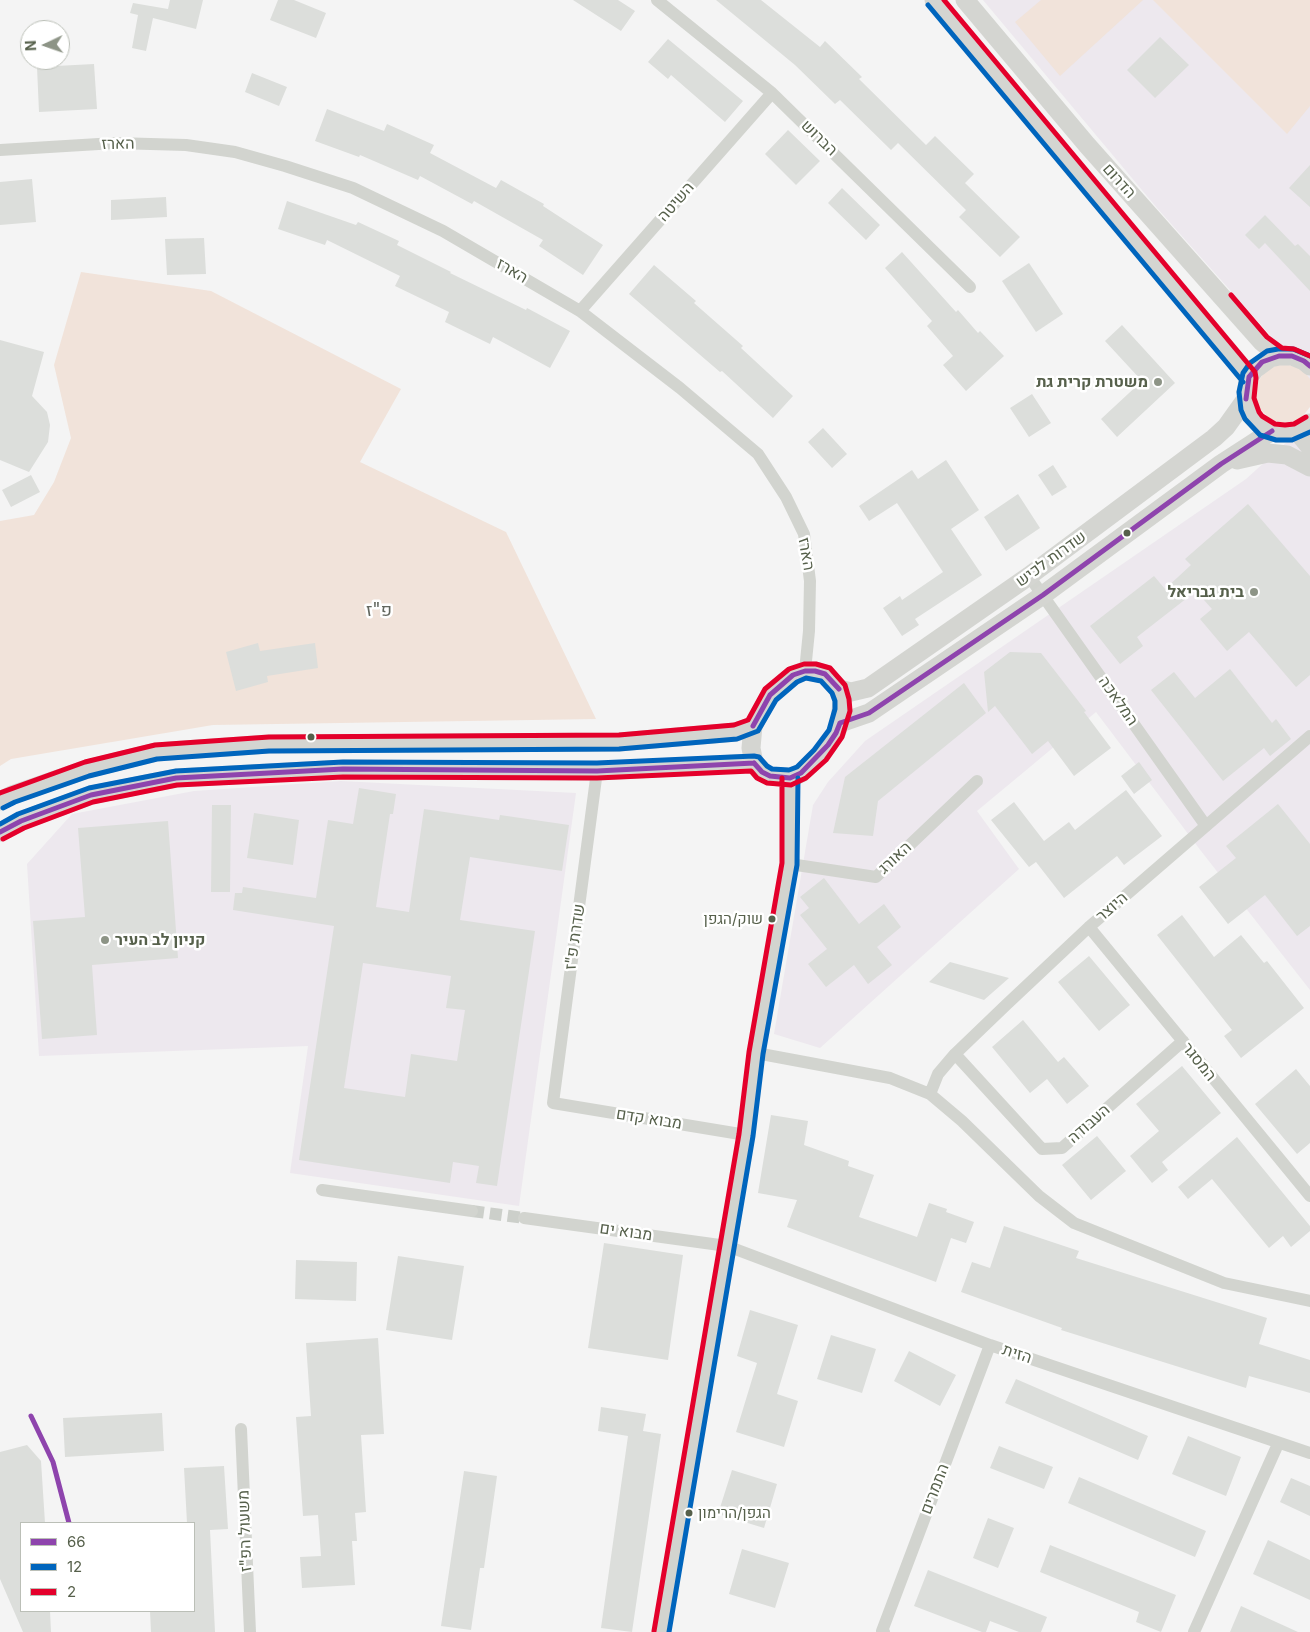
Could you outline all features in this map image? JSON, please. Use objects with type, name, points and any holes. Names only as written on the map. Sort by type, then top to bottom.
[{"type":"main road","name":"הדרום","points":[[934,0],[1212,330],[1249,377]]},
{"type":"main road","name":"הדרום","points":[[965,0],[1094,153],[1262,342],[1279,356]]},
{"type":"main road","points":[[1310,366],[1304,360],[1292,356],[1279,356],[1262,362],[1249,377],[1246,399],[1252,416],[1264,428],[1285,433],[1304,427],[1310,447]]},
{"type":"main road","name":"שדרות לכיש","points":[[839,689],[851,692],[868,688],[1029,576],[1214,438],[1226,427],[1246,399]]},
{"type":"main road","name":"שדרות לכיש","points":[[840,723],[869,713],[1043,595],[1221,464],[1272,431]]},
{"type":"main road","points":[[1221,464],[1268,454],[1287,455],[1310,467]]},
{"type":"main road","points":[[804,671],[815,671],[825,674],[839,689],[842,700],[840,723],[836,733],[820,755],[801,773],[790,778],[770,776],[762,772],[754,763],[751,748],[753,726],[770,695],[793,675],[804,671]]},
{"type":"main road","points":[[0,801],[12,795],[88,769],[156,752],[269,744],[619,742],[736,732],[753,726]]},
{"type":"main road","points":[[0,832],[21,820],[91,794],[176,778],[343,768],[597,771],[754,763]]},
{"type":"street","name":"הברוש","points":[[658,0],[772,93],[970,287]]},
{"type":"street","name":"השיטה","points":[[580,311],[772,93]]},
{"type":"street","name":"הארז","points":[[0,150],[115,143],[186,145],[260,158],[353,188],[425,222],[580,311],[680,388],[758,454],[786,497],[804,534],[810,581],[809,631],[804,671]]},
{"type":"street","name":"המלאכה","points":[[1029,576],[1206,826]]},
{"type":"street","name":"היוצר","points":[[930,1094],[938,1074],[955,1054],[1089,927],[1310,736]]},
{"type":"street","name":"שדרת פ\"ז","points":[[552,1103],[597,771]]},
{"type":"street","points":[[662,1632],[746,1135],[756,1053],[790,864],[790,778]]},
{"type":"street","name":"האורג","points":[[790,864],[876,877],[978,781]]},
{"type":"street","name":"המסגר","points":[[1089,927],[1310,1196]]},
{"type":"street","name":"העבודה","points":[[955,1054],[1042,1149],[1062,1148],[1183,1041]]},
{"type":"street","points":[[756,1053],[890,1078],[930,1094],[962,1121],[1039,1196],[1074,1223],[1224,1283],[1310,1301]]},
{"type":"street","name":"מבוא קדם","points":[[552,1103],[746,1135]]},
{"type":"street","points":[[322,1190],[472,1211]]},
{"type":"street","name":"מבוא ים","points":[[524,1218],[727,1246]]},
{"type":"street","name":"הזית","points":[[727,1246],[990,1345],[1278,1444],[1310,1453]]},
{"type":"street","name":"התמרים","points":[[884,1632],[882,1631],[990,1345]]},
{"type":"street","name":"משעול הפ\"ז","points":[[241,1429],[250,1632]]},
{"type":"street","points":[[1194,1632],[1278,1444]]},
{"type":"shaded area","points":[[983,0],[1310,0],[1310,380],[1157,208]]},
{"type":"shaded area","points":[[1041,0],[1143,0],[1060,76],[1015,22]]},
{"type":"shaded area","points":[[1153,0],[1310,0],[1310,106],[1287,134]]},
{"type":"shaded area","points":[[81,272],[211,291],[401,389],[360,462],[506,532],[596,719],[213,725],[11,759],[0,766],[0,521],[34,515],[54,482],[71,438],[54,365]]},
{"type":"shaded area","points":[[1280,364],[1299,368],[1310,379],[1310,407],[1302,417],[1284,423],[1275,421],[1267,416],[1260,409],[1256,401],[1258,382],[1263,374]]},
{"type":"shaded area","points":[[1310,421],[1310,990],[1201,851],[1096,712],[977,811],[1019,869],[820,1048],[774,1034],[813,805],[828,782],[865,741],[1246,479]]},
{"type":"shaded area","points":[[341,781],[576,793],[519,1206],[290,1173],[308,1046],[39,1056],[27,864],[72,814],[194,791]]},
{"type":"building","points":[[170,0],[203,0],[196,29],[153,18],[146,51],[132,48],[138,15],[130,13],[133,3],[168,9]]},
{"type":"building","points":[[278,0],[294,0],[326,13],[316,38],[270,20]]},
{"type":"building","points":[[573,0],[618,0],[635,11],[621,31]]},
{"type":"building","points":[[716,0],[761,0],[820,47],[825,41],[862,77],[859,79],[926,145],[935,136],[974,174],[965,183],[1020,237],[1000,257],[959,217],[966,210],[898,143],[891,150],[840,100],[835,104],[795,65]]},
{"type":"building","points":[[1160,37],[1189,65],[1155,98],[1127,70]]},
{"type":"building","points":[[668,39],[743,101],[725,122],[671,75],[668,79],[648,62]]},
{"type":"building","points":[[94,64],[97,109],[39,112],[37,70],[70,70],[70,65]]},
{"type":"building","points":[[252,73],[287,87],[279,106],[245,92]]},
{"type":"building","points":[[327,109],[384,131],[387,124],[434,145],[430,153],[496,188],[501,180],[544,204],[543,206],[603,245],[583,275],[539,246],[543,240],[474,201],[472,204],[420,176],[418,180],[360,155],[359,157],[315,141]]},
{"type":"building","points":[[788,130],[820,161],[796,185],[765,154]]},
{"type":"building","points":[[1310,165],[1310,207],[1289,188]]},
{"type":"building","points":[[32,179],[36,222],[0,225],[0,182]]},
{"type":"building","points":[[842,188],[880,225],[866,240],[828,203]]},
{"type":"building","points":[[166,197],[167,217],[111,220],[111,200]]},
{"type":"building","points":[[287,201],[356,225],[358,222],[399,241],[397,245],[450,273],[526,310],[527,308],[570,331],[550,368],[493,337],[490,344],[445,322],[449,312],[395,286],[400,276],[327,240],[325,245],[278,229]]},
{"type":"building","points":[[1265,215],[1295,246],[1298,244],[1310,256],[1310,291],[1265,243],[1259,249],[1245,235]]},
{"type":"building","points":[[204,238],[206,274],[167,275],[165,239]]},
{"type":"building","points":[[902,252],[956,312],[958,310],[978,333],[980,331],[1004,356],[966,391],[943,365],[953,356],[927,326],[932,321],[885,268]]},
{"type":"building","points":[[1029,263],[1063,314],[1036,332],[1002,281]]},
{"type":"building","points":[[654,265],[696,301],[694,303],[743,346],[741,348],[793,396],[773,418],[722,371],[720,372],[629,294]]},
{"type":"building","name":"משטרת קרית גת","points":[[1122,325],[1175,383],[1117,437],[1101,419],[1142,381],[1105,341]]},
{"type":"building","points":[[0,340],[44,352],[32,396],[47,412],[50,425],[48,442],[29,472],[0,460]]},
{"type":"building","points":[[1032,394],[1051,423],[1029,437],[1010,408]]},
{"type":"building","points":[[823,428],[847,454],[832,468],[808,442]]},
{"type":"building","points":[[946,460],[979,510],[951,529],[982,575],[915,619],[919,625],[902,636],[883,608],[900,596],[902,600],[943,572],[897,503],[869,521],[859,506],[912,470],[918,479]]},
{"type":"building","points":[[1053,465],[1067,487],[1052,496],[1038,475]]},
{"type":"building","points":[[31,475],[40,492],[11,507],[2,490]]},
{"type":"building","points":[[1018,494],[1040,528],[1006,551],[984,517]]},
{"type":"building","name":"בית גבריאל","points":[[1248,504],[1310,576],[1310,675],[1296,687],[1249,632],[1227,651],[1200,619],[1212,609],[1196,591],[1137,637],[1143,646],[1120,664],[1090,626],[1154,576],[1165,589],[1191,565],[1185,559]]},
{"type":"building","points":[[258,643],[260,651],[315,643],[318,668],[267,676],[268,682],[236,691],[226,652]]},
{"type":"building","points":[[1010,652],[1041,653],[1086,711],[1084,712],[1111,748],[1074,776],[1048,741],[1032,754],[995,706],[988,712],[984,672]]},
{"type":"building","points":[[1230,669],[1272,723],[1276,719],[1291,739],[1270,756],[1264,748],[1223,781],[1151,690],[1174,672],[1195,698]]},
{"type":"building","points":[[964,683],[986,713],[878,801],[873,836],[833,833],[845,777]]},
{"type":"building","points":[[1139,762],[1152,780],[1134,794],[1121,776]]},
{"type":"building","points":[[359,788],[396,794],[393,814],[390,814],[376,907],[409,912],[424,809],[499,820],[500,815],[569,825],[562,871],[470,857],[460,920],[535,931],[497,1186],[476,1183],[479,1166],[453,1162],[450,1183],[299,1160],[334,926],[233,910],[235,893],[242,893],[243,887],[316,898],[328,820],[353,824]],"holes":[[[363,963],[451,976],[446,1008],[465,1010],[457,1061],[411,1054],[405,1097],[344,1088]]]},
{"type":"building","points":[[1126,790],[1162,836],[1124,865],[1117,856],[1064,898],[1036,862],[1029,867],[991,820],[1014,802],[1044,841],[1069,822],[1075,830]]},
{"type":"building","points":[[1278,804],[1310,844],[1310,926],[1297,936],[1265,895],[1228,924],[1199,887],[1236,858],[1226,846]]},
{"type":"building","points":[[212,805],[231,805],[230,892],[211,892]]},
{"type":"building","points":[[254,813],[299,820],[293,865],[247,858]]},
{"type":"building","name":"קניון לב העיר","points":[[168,821],[178,958],[92,965],[97,1035],[42,1039],[33,921],[85,917],[78,828]]},
{"type":"building","points":[[824,878],[859,924],[884,904],[901,927],[877,947],[892,965],[868,984],[854,965],[826,987],[808,964],[827,949],[800,915],[809,908],[800,897]]},
{"type":"building","points":[[1182,915],[1214,957],[1241,935],[1264,963],[1267,961],[1304,1008],[1241,1058],[1224,1036],[1232,1030],[1157,935]]},
{"type":"building","points":[[1089,956],[1130,1005],[1099,1031],[1058,982]]},
{"type":"building","points":[[950,962],[1009,978],[984,1000],[929,982]]},
{"type":"building","points":[[1023,1020],[1058,1062],[1064,1057],[1089,1086],[1067,1104],[1047,1079],[1030,1093],[992,1047]]},
{"type":"building","points":[[1182,1066],[1221,1113],[1162,1162],[1168,1170],[1152,1183],[1130,1156],[1159,1131],[1136,1104]]},
{"type":"building","points":[[1296,1069],[1310,1086],[1310,1143],[1297,1154],[1255,1104]]},
{"type":"building","points":[[771,1115],[808,1121],[804,1145],[849,1161],[848,1166],[874,1175],[859,1217],[917,1237],[929,1203],[947,1209],[946,1212],[974,1222],[966,1243],[951,1238],[936,1282],[787,1227],[797,1200],[758,1193]]},
{"type":"building","points":[[1097,1136],[1126,1171],[1091,1200],[1062,1165]]},
{"type":"building","points":[[1237,1137],[1310,1226],[1310,1231],[1291,1247],[1283,1236],[1269,1248],[1212,1179],[1188,1199],[1178,1187]]},
{"type":"building","points":[[1004,1226],[1079,1251],[1076,1258],[1267,1318],[1259,1344],[1310,1360],[1310,1393],[1249,1376],[1246,1388],[1061,1330],[1062,1328],[961,1292],[972,1262],[990,1268]]},
{"type":"building","points":[[604,1243],[683,1255],[668,1360],[588,1348]]},
{"type":"building","points":[[398,1256],[464,1266],[452,1340],[386,1330]]},
{"type":"building","points":[[296,1260],[357,1262],[356,1301],[295,1299]]},
{"type":"building","points":[[750,1310],[798,1325],[777,1394],[798,1401],[784,1447],[736,1432],[757,1363],[737,1356]]},
{"type":"building","points":[[831,1335],[876,1349],[862,1393],[817,1379]]},
{"type":"building","points":[[378,1338],[384,1434],[361,1435],[366,1512],[355,1513],[357,1541],[352,1541],[355,1585],[302,1588],[300,1557],[321,1556],[318,1515],[303,1516],[296,1417],[311,1416],[306,1343]]},
{"type":"building","points":[[909,1351],[956,1375],[940,1406],[894,1381]]},
{"type":"building","points":[[1016,1379],[1148,1436],[1138,1460],[1005,1403]]},
{"type":"building","points":[[601,1407],[646,1414],[643,1431],[661,1434],[632,1632],[601,1628],[628,1436],[598,1431]]},
{"type":"building","points":[[162,1413],[164,1451],[65,1457],[63,1418]]},
{"type":"building","points":[[1188,1436],[1241,1457],[1226,1496],[1172,1474]]},
{"type":"building","points":[[27,1445],[41,1461],[45,1522],[20,1522],[20,1612],[50,1612],[51,1632],[23,1632],[0,1579],[0,1452]]},
{"type":"building","points":[[999,1446],[1053,1467],[1044,1489],[990,1468]]},
{"type":"building","points":[[224,1466],[228,1529],[210,1530],[215,1632],[151,1632],[150,1612],[195,1612],[195,1522],[187,1522],[184,1468]]},
{"type":"building","points":[[732,1470],[777,1484],[764,1528],[718,1514]]},
{"type":"building","points":[[464,1471],[497,1476],[484,1568],[480,1568],[471,1630],[441,1626]]},
{"type":"building","points":[[1079,1477],[1206,1531],[1195,1557],[1068,1503]]},
{"type":"building","points":[[1291,1478],[1310,1486],[1310,1516],[1280,1502]]},
{"type":"building","points":[[988,1518],[1014,1528],[998,1568],[973,1558]]},
{"type":"building","points":[[1268,1540],[1310,1560],[1310,1600],[1253,1574]]},
{"type":"building","points":[[1050,1545],[1176,1595],[1161,1632],[1136,1622],[1139,1612],[1040,1572]]},
{"type":"building","points":[[742,1549],[789,1563],[775,1608],[729,1594]]},
{"type":"building","points":[[928,1570],[1047,1617],[1041,1632],[1019,1632],[990,1621],[986,1632],[982,1632],[914,1606]]},
{"type":"building","points":[[1241,1606],[1298,1632],[1230,1632]]},
{"type":"tunnel","points":[[472,1211],[524,1218]]},
{"type":"transit line","name":"2","points":[[944,0],[1255,372],[1254,398],[1262,416],[1275,424],[1285,425],[1294,424],[1306,417]]},
{"type":"transit line","name":"12","points":[[928,5],[1243,382]]},
{"type":"transit line","name":"2","points":[[1231,295],[1267,337],[1282,348],[1294,349],[1310,356]]},
{"type":"transit line","name":"12","points":[[1310,356],[1293,349],[1267,351],[1250,363],[1243,373],[1239,392],[1241,410],[1245,419],[1260,435],[1276,440],[1292,440],[1310,432]]},
{"type":"transit line","name":"66","points":[[1246,399],[1249,377],[1262,362],[1279,356],[1292,356],[1310,366]]},
{"type":"transit line","name":"66","points":[[840,723],[869,713],[1043,595],[1221,464],[1272,431]]},
{"type":"transit line","name":"2","points":[[0,793],[85,762],[155,745],[269,737],[619,735],[734,725],[748,720],[765,689],[789,669],[804,664],[816,664],[830,668],[845,685],[849,699],[850,711],[842,737],[826,760],[806,778],[791,785],[767,783],[757,778],[751,771],[597,778],[343,777],[177,785],[93,802],[24,828],[3,839]]},
{"type":"transit line","name":"66","points":[[753,726],[770,695],[793,675],[805,671],[825,674],[839,689]]},
{"type":"transit line","name":"12","points":[[0,824],[18,814],[89,788],[176,771],[343,762],[597,763],[754,756],[759,757],[772,769],[789,770],[797,767],[814,750],[829,730],[835,709],[835,701],[832,693],[821,681],[806,678],[797,682],[776,700],[758,731],[737,739],[619,749],[269,751],[157,759],[89,776],[3,808]]},
{"type":"transit line","name":"66","points":[[754,763],[762,772],[770,776],[790,778],[801,773],[828,745],[840,723]]},
{"type":"transit line","name":"66","points":[[0,832],[21,821],[91,795],[176,778],[343,769],[597,771],[754,763]]},
{"type":"transit line","name":"2","points":[[654,1631],[739,1134],[749,1052],[782,863],[782,778]]},
{"type":"transit line","name":"12","points":[[669,1632],[753,1136],[763,1054],[797,865],[798,778]]},
{"type":"transit line","name":"66","points":[[31,1416],[53,1462],[69,1522]]},
{"type":"place","name":"משטרת קרית גת","points":[[1158,382]]},
{"type":"place","name":"בית גבריאל","points":[[1254,592]]},
{"type":"place","name":"שוק/הגפן","points":[[772,919]]},
{"type":"place","name":"קניון לב העיר","points":[[105,940]]},
{"type":"place","name":"הגפן/הרימון","points":[[689,1513]]},
{"type":"district","name":"פ\"ז","points":[[379,611]]}]
